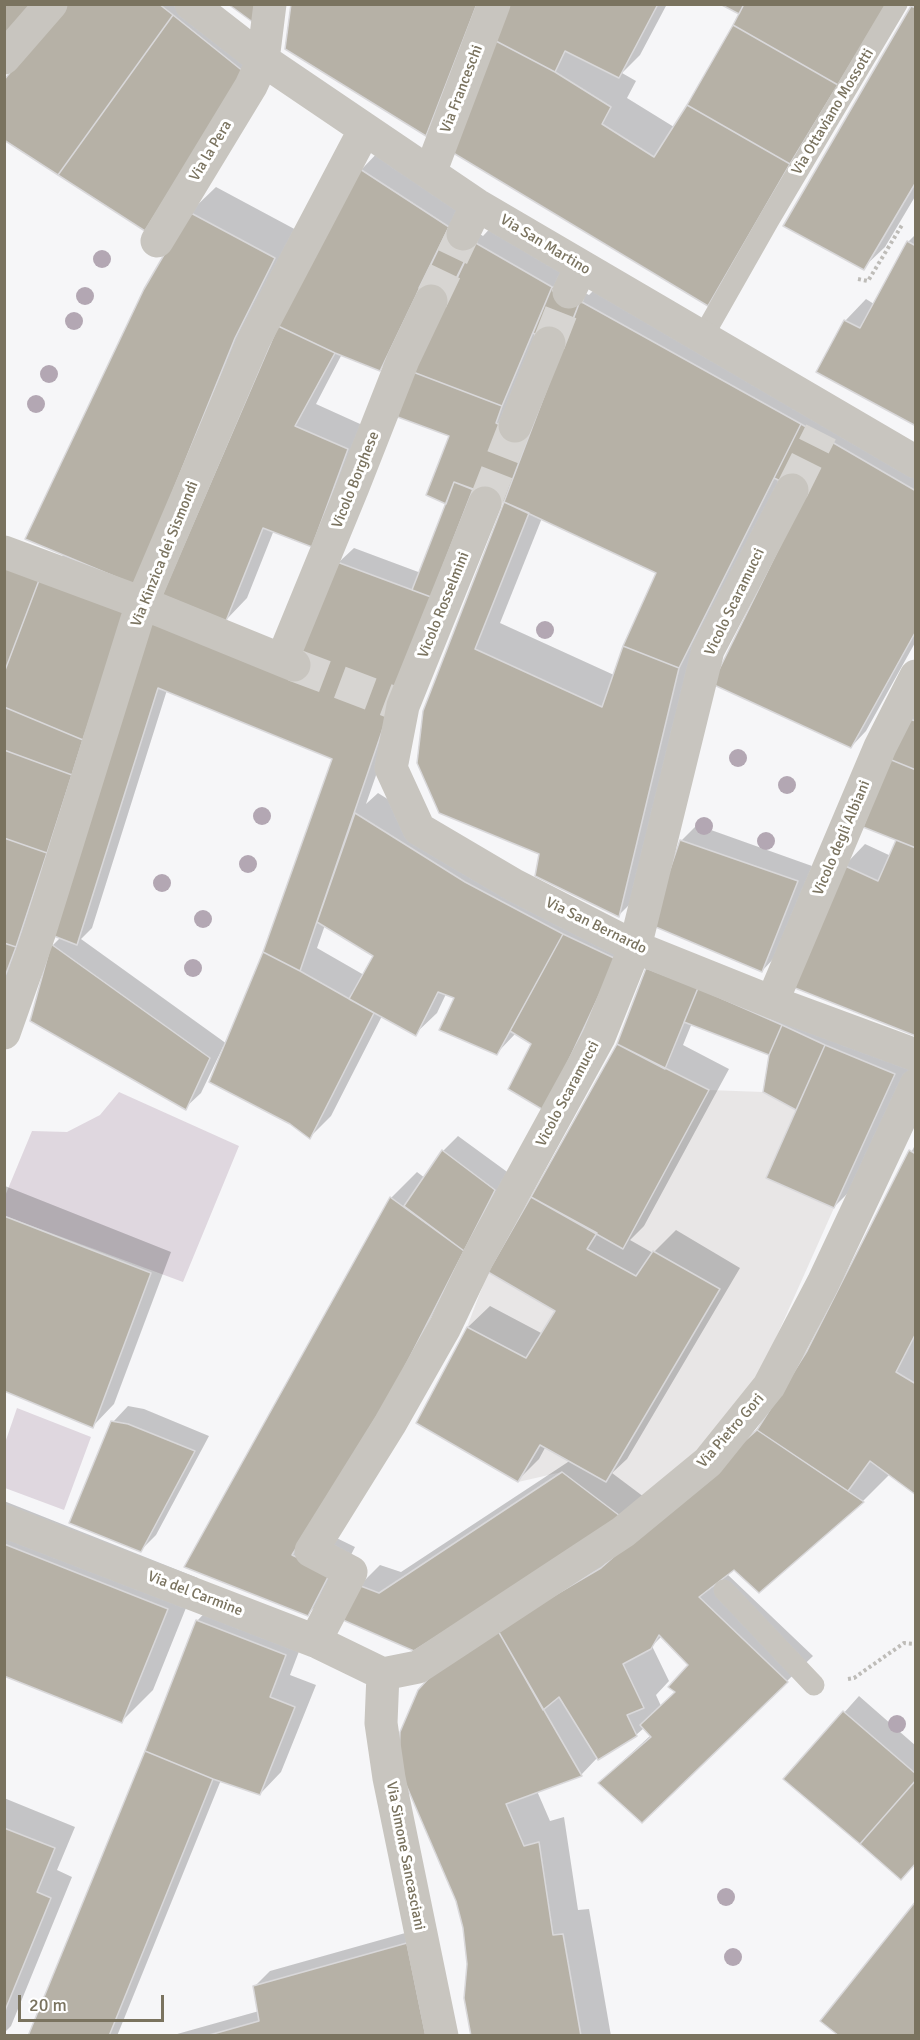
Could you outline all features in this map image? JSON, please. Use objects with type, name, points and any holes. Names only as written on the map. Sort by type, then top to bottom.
[{"type":"street","points":[[4,58],[51,4]]},
{"type":"street","name":"Via San Martino","points":[[191,4],[263,60],[477,205],[575,279],[702,339],[826,423],[915,462]]},
{"type":"street","name":"Via la Pera","points":[[157,241],[251,86],[263,60],[270,4]]},
{"type":"street","name":"Via Franceschi","points":[[430,173],[494,4]]},
{"type":"street","name":"Via Kinzica dei Sismondi","points":[[4,1033],[39,934],[142,603],[254,340],[365,129]]},
{"type":"street","points":[[463,234],[477,205]]},
{"type":"street","name":"Vicolo Borghese","points":[[142,603],[288,663],[403,360],[431,301]]},
{"type":"street","points":[[515,426],[549,343]]},
{"type":"street","name":"Vicolo Scaramucci","points":[[315,1641],[351,1572],[311,1551],[390,1424],[445,1327],[478,1258],[599,1037],[635,947],[708,650],[792,490]]},
{"type":"street","name":"Vicolo Rosselmini","points":[[398,704],[485,503]]},
{"type":"street","points":[[4,552],[142,603]]},
{"type":"street","name":"Vicolo degli Albiani","points":[[772,1002],[880,747],[915,676]]},
{"type":"street","name":"Via San Bernardo","points":[[398,704],[391,768],[418,829],[514,885],[635,947],[772,1002],[915,1055]]},
{"type":"street","name":"Via Pietro Gori","points":[[383,1674],[418,1667],[623,1532],[708,1462],[769,1386],[823,1283],[915,1084]]},
{"type":"street","name":"Via del Carmine","points":[[4,1521],[315,1641],[383,1674]]},
{"type":"street","name":"Via Simone Sancasciani","points":[[383,1674],[381,1723],[389,1778],[442,2036]]},
{"type":"lane","name":"Via Ottaviano Mossotti","points":[[702,339],[769,220],[897,4]]},
{"type":"lane","points":[[724,1590],[814,1685]]},
{"type":"path","points":[[858,279],[868,281],[902,225]]},
{"type":"path","points":[[814,1685],[854,1678],[904,1643],[915,1644]]},
{"type":"shaded area","points":[[646,968],[698,988],[666,1069],[709,1090],[763,1092],[796,1110],[766,1178],[834,1208],[758,1378],[697,1453],[624,1519],[562,1472],[518,1482],[416,1423],[467,1327],[488,1272],[617,1044]]},
{"type":"shaded area","points":[[119,1092],[239,1146],[183,1282],[5,1216],[5,1196],[32,1131],[67,1132],[100,1115]]},
{"type":"shaded area","points":[[17,1408],[91,1437],[64,1510],[5,1488],[5,1443]]},
{"type":"building","points":[[4,4],[44,4],[4,41]]},
{"type":"building","points":[[66,4],[159,4],[173,15],[58,175],[4,140],[4,80]]},
{"type":"building","points":[[228,4],[258,4],[254,23]]},
{"type":"building","points":[[291,4],[477,4],[426,136],[285,49]]},
{"type":"building","points":[[509,4],[658,4],[619,78],[565,51],[555,72],[494,40]]},
{"type":"building","points":[[720,4],[744,4],[739,14]]},
{"type":"building","points":[[744,4],[887,4],[838,85],[733,25]]},
{"type":"building","points":[[911,6],[916,8],[916,182],[864,270],[783,226]]},
{"type":"building","points":[[173,15],[244,72],[145,231],[58,175]]},
{"type":"building","points":[[733,25],[838,85],[790,164],[687,105]]},
{"type":"building","points":[[494,40],[555,72],[611,107],[602,124],[654,157],[687,105],[790,164],[708,306],[450,151]]},
{"type":"building","points":[[360,169],[449,227],[380,371],[278,326]]},
{"type":"building","points":[[189,212],[275,258],[235,338],[135,585],[25,539],[144,289]]},
{"type":"building","points":[[449,227],[474,242],[444,303],[419,288]]},
{"type":"building","points":[[907,241],[916,246],[916,426],[816,372],[844,320],[860,328]]},
{"type":"building","points":[[474,242],[552,287],[502,406],[413,372]]},
{"type":"building","points":[[552,287],[580,301],[562,347],[533,333]]},
{"type":"building","points":[[580,301],[801,424],[679,668],[623,646],[656,573],[504,502]]},
{"type":"building","points":[[278,326],[335,353],[295,426],[348,449],[312,547],[263,528],[226,621],[162,595]]},
{"type":"building","points":[[413,372],[502,406],[496,423],[528,438],[504,502],[454,482],[446,504],[426,495],[449,436],[395,416]]},
{"type":"building","points":[[801,424],[916,491],[916,631],[851,748],[712,684],[806,493],[774,478]]},
{"type":"building","points":[[454,482],[473,489],[431,597],[412,590]]},
{"type":"building","points":[[504,502],[529,513],[475,649],[602,707],[623,646],[679,668],[619,917],[535,876],[539,854],[439,813],[417,763],[423,711]]},
{"type":"building","points":[[4,561],[41,575],[4,673]]},
{"type":"building","points":[[337,562],[431,597],[392,702],[300,971],[263,952],[332,759],[158,688],[77,945],[54,936],[151,617],[290,677]]},
{"type":"building","points":[[41,575],[128,607],[83,740],[4,707],[4,673]]},
{"type":"building","points":[[4,707],[83,740],[72,775],[4,750]]},
{"type":"building","points":[[909,719],[916,721],[916,770],[889,759]]},
{"type":"building","points":[[4,750],[72,775],[47,853],[4,838]]},
{"type":"building","points":[[889,759],[916,770],[916,848],[863,827]]},
{"type":"building","points":[[355,813],[465,882],[563,934],[497,1055],[439,1030],[454,998],[438,992],[416,1036],[349,999],[373,956],[317,922]]},
{"type":"building","points":[[4,838],[47,853],[16,947],[4,943]]},
{"type":"building","points":[[680,840],[798,881],[762,972],[651,925]]},
{"type":"building","points":[[896,840],[916,848],[916,1036],[790,986],[843,865],[878,881]]},
{"type":"building","points":[[563,934],[616,959],[545,1111],[508,1089],[531,1044],[510,1031]]},
{"type":"building","points":[[4,943],[16,947],[4,979]]},
{"type":"building","points":[[51,944],[210,1058],[186,1110],[30,1021]]},
{"type":"building","points":[[263,952],[374,1013],[310,1139],[290,1124],[209,1082]]},
{"type":"building","points":[[646,968],[698,988],[665,1069],[617,1044]]},
{"type":"building","points":[[698,988],[782,1025],[769,1055],[684,1022]]},
{"type":"building","points":[[782,1025],[825,1045],[796,1110],[763,1092],[769,1055]]},
{"type":"building","points":[[617,1044],[709,1090],[623,1249],[531,1197]]},
{"type":"building","points":[[825,1045],[895,1074],[834,1208],[766,1178]]},
{"type":"building","points":[[442,1150],[495,1190],[464,1251],[404,1206]]},
{"type":"building","points":[[909,1150],[916,1154],[916,1333],[896,1372],[916,1384],[916,1495],[870,1461],[848,1491],[757,1430],[807,1351]]},
{"type":"building","points":[[390,1197],[464,1251],[393,1390],[292,1555],[330,1573],[308,1616],[184,1567]]},
{"type":"building","points":[[531,1197],[597,1233],[587,1249],[636,1276],[653,1251],[720,1289],[606,1482],[540,1445],[518,1482],[416,1423],[467,1327],[526,1358],[555,1311],[488,1272]]},
{"type":"building","points":[[4,1216],[151,1273],[93,1428],[4,1391]]},
{"type":"building","points":[[111,1421],[128,1424],[195,1451],[141,1552],[69,1523]]},
{"type":"building","points":[[757,1430],[864,1502],[759,1593],[734,1570],[699,1597],[788,1682],[642,1823],[598,1783],[651,1737],[640,1725],[675,1692],[668,1687],[688,1665],[659,1635],[651,1649],[623,1664],[644,1708],[627,1715],[637,1736],[598,1760],[559,1697],[543,1710],[497,1629],[601,1568]]},
{"type":"building","points":[[562,1472],[624,1519],[414,1651],[343,1620],[358,1585],[379,1593]]},
{"type":"building","points":[[4,1544],[168,1609],[122,1723],[4,1676]]},
{"type":"building","points":[[196,1620],[286,1655],[270,1697],[295,1707],[260,1795],[213,1779],[145,1751]]},
{"type":"building","points":[[497,1629],[582,1776],[506,1804],[524,1846],[539,1842],[553,1935],[563,1934],[581,2036],[471,2036],[464,1998],[467,1964],[463,1928],[456,1901],[404,1780],[399,1758],[400,1732],[418,1690],[437,1669]]},
{"type":"building","points":[[843,1711],[916,1774],[916,1780],[860,1844],[783,1779]]},
{"type":"building","points":[[145,1751],[213,1779],[109,2036],[28,2036]]},
{"type":"building","points":[[916,1780],[916,1863],[901,1880],[860,1844]]},
{"type":"building","points":[[4,1828],[55,1848],[37,1892],[51,1898],[4,2013]]},
{"type":"building","points":[[916,1901],[916,2036],[839,2036],[820,2021]]},
{"type":"building","points":[[407,1943],[426,2036],[206,2036],[259,2021],[253,1986]]},
{"type":"tunnel","points":[[431,301],[463,234]]},
{"type":"tunnel","points":[[549,343],[569,292]]},
{"type":"tunnel","points":[[485,503],[515,426]]},
{"type":"tunnel","points":[[792,490],[821,432]]},
{"type":"tunnel","points":[[294,665],[392,702]]}]
